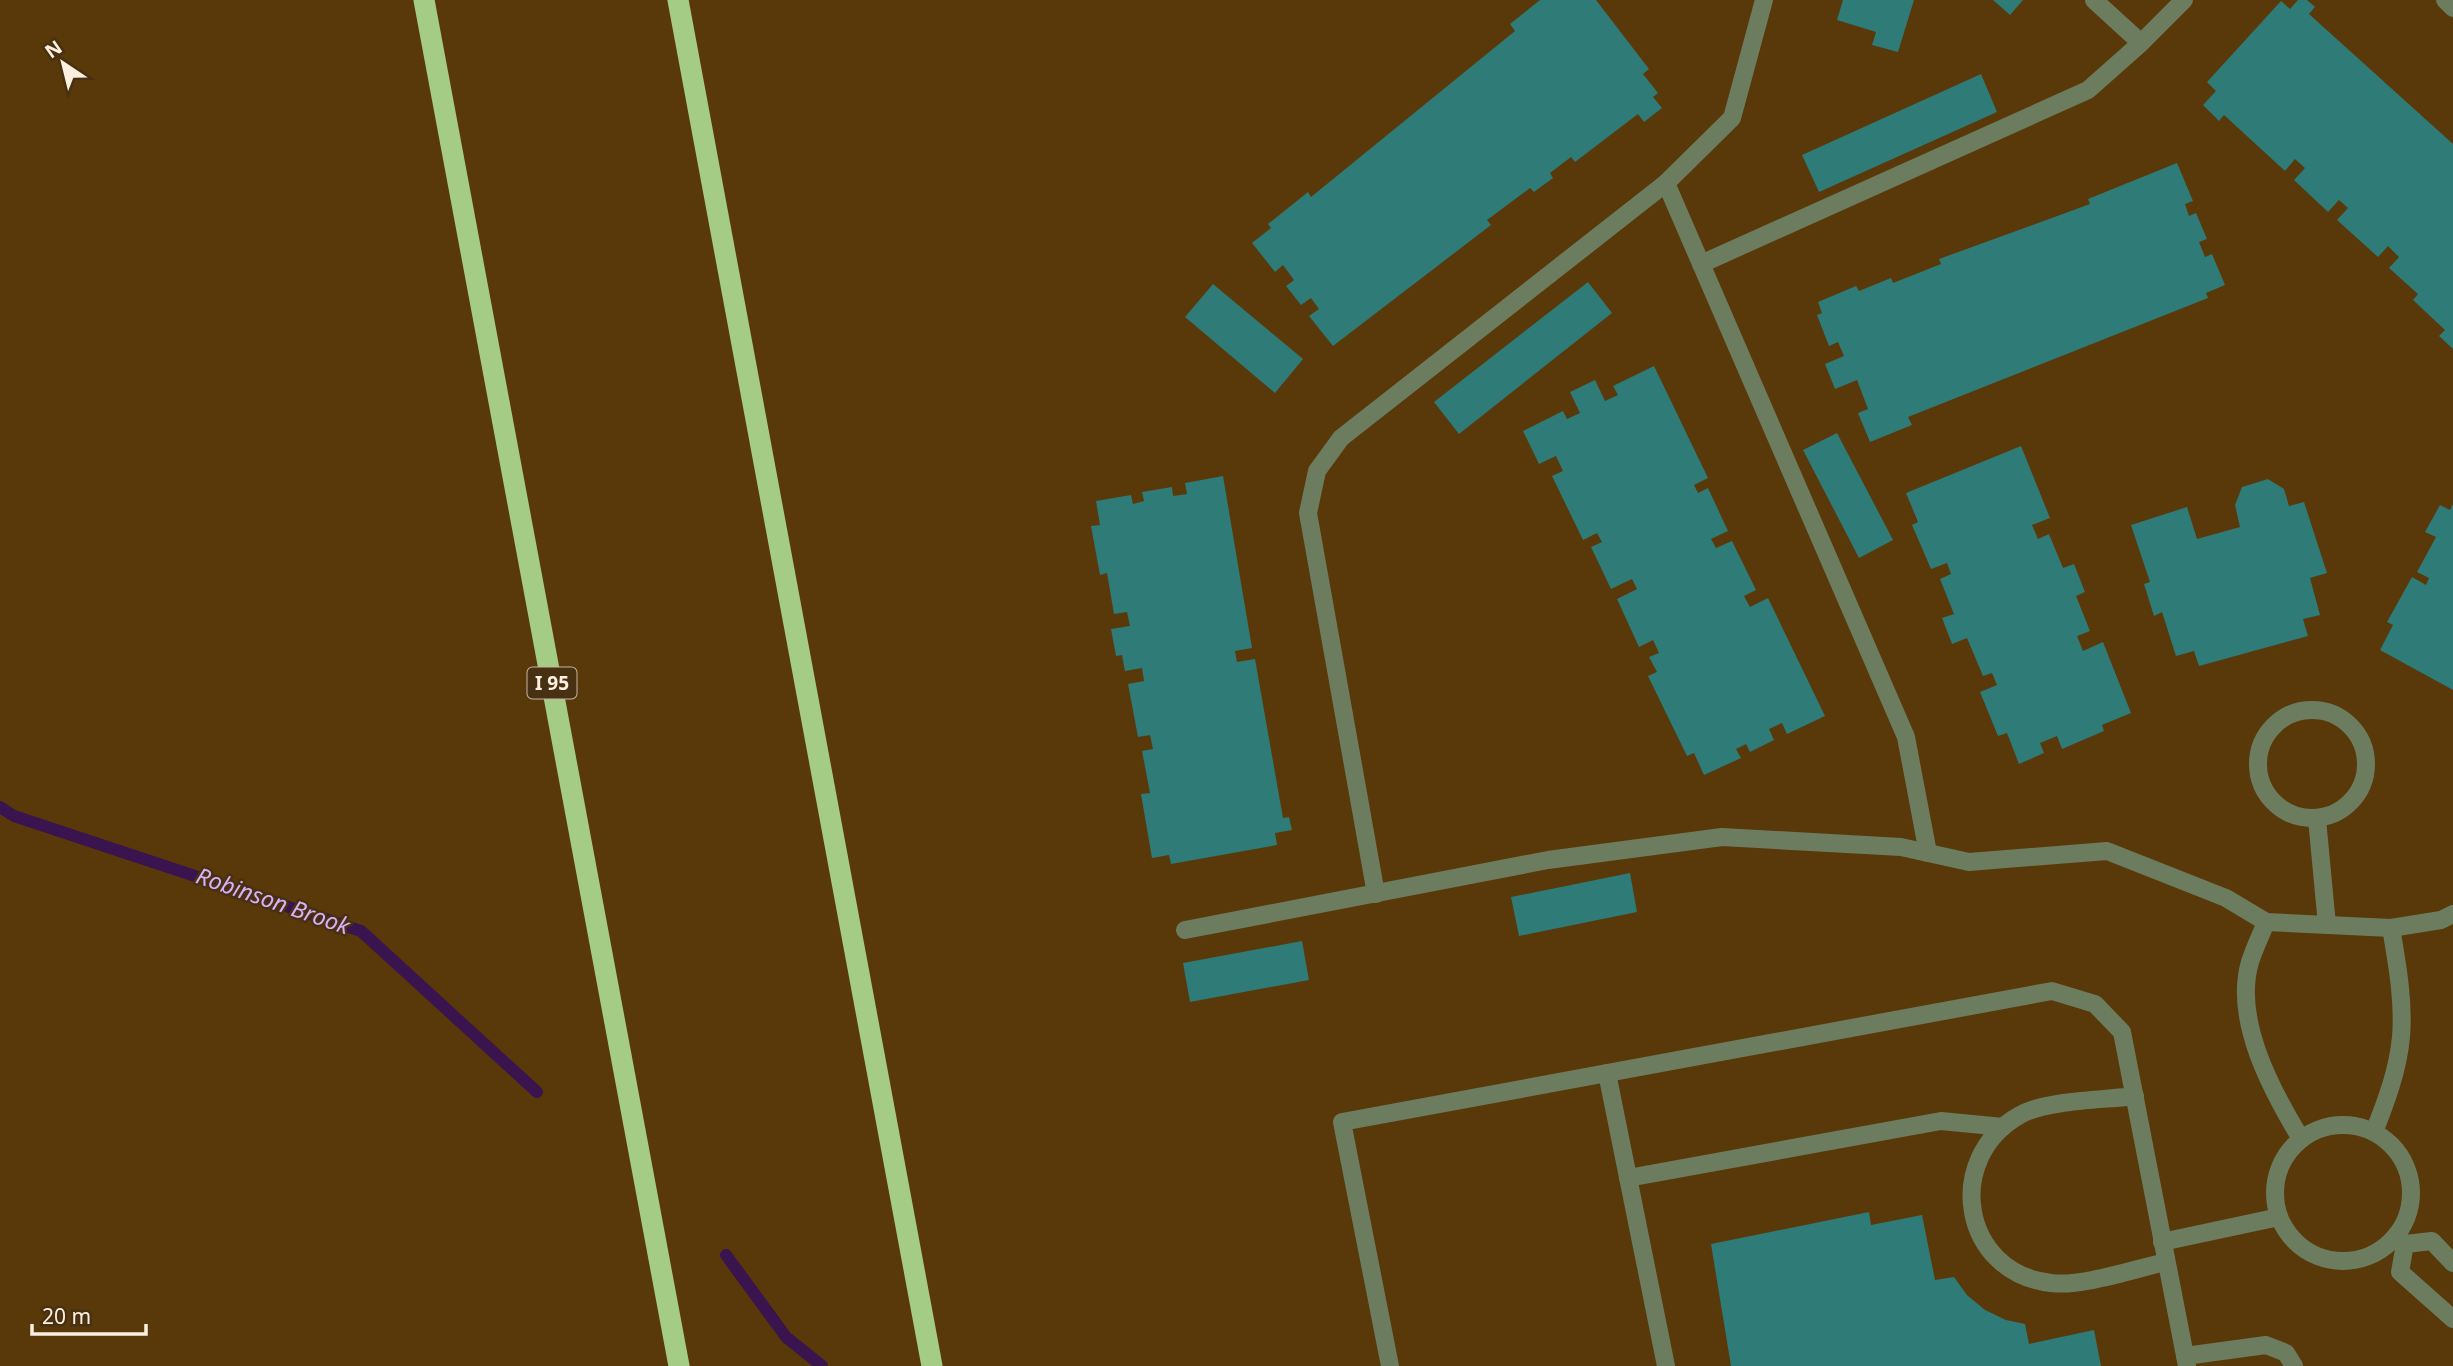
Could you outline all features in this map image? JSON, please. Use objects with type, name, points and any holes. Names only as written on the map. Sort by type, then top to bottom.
[{"type":"highway","name":"I 95","points":[[424,0],[679,1366]]},
{"type":"highway","points":[[678,0],[932,1366]]},
{"type":"street","points":[[1376,894],[1308,513],[1317,471],[1341,438],[1666,183],[1731,118],[1763,0]]},
{"type":"street","points":[[2094,0],[2140,43]]},
{"type":"street","points":[[1701,264],[2088,90],[2184,0]]},
{"type":"street","points":[[2445,0],[2453,8]]},
{"type":"street","points":[[1666,183],[1906,737],[1928,853]]},
{"type":"street","points":[[2307,710],[2324,711],[2340,717],[2358,735],[2367,759],[2359,792],[2348,805],[2317,819],[2284,811],[2271,801],[2262,786],[2258,769],[2259,752],[2265,736],[2276,723],[2290,714],[2307,710]]},
{"type":"street","points":[[2317,819],[2327,925]]},
{"type":"street","points":[[1185,930],[1548,860],[1722,837],[1900,847],[1969,862],[2107,851],[2226,898],[2266,922],[2391,928],[2441,920],[2453,914]]},
{"type":"street","points":[[2266,922],[2249,965],[2246,1012],[2263,1066],[2278,1101],[2301,1139]]},
{"type":"street","points":[[2374,1132],[2389,1093],[2401,1037],[2399,972],[2391,928]]},
{"type":"street","points":[[1390,1366],[1342,1122],[2052,991],[2095,1004],[2122,1032],[2186,1361],[2266,1345],[2286,1353],[2294,1366]]},
{"type":"street","points":[[1607,1073],[1666,1366]]},
{"type":"street","points":[[2135,1096],[2044,1107],[2022,1114],[2003,1127],[1986,1143],[1976,1164],[1971,1187],[1972,1210],[1979,1232],[1991,1252],[2008,1268],[2029,1278],[2052,1283],[2075,1282],[2166,1262]]},
{"type":"street","points":[[1628,1178],[1941,1121],[2003,1127]]},
{"type":"street","points":[[2453,1263],[2432,1241],[2400,1240],[2369,1256],[2352,1261],[2333,1260],[2300,1246],[2287,1233],[2275,1201],[2275,1184],[2288,1152],[2301,1139],[2318,1130],[2337,1125],[2356,1126],[2374,1132],[2390,1143],[2402,1159],[2409,1177],[2411,1197],[2400,1240],[2400,1272],[2453,1319]]},
{"type":"street","points":[[2162,1242],[2279,1217]]},
{"type":"building","points":[[1540,0],[1596,0],[1649,69],[1643,74],[1658,93],[1653,97],[1662,108],[1644,122],[1638,114],[1575,162],[1571,157],[1550,173],[1553,178],[1534,192],[1530,188],[1487,220],[1491,225],[1333,346],[1309,316],[1319,309],[1311,298],[1301,305],[1286,286],[1294,280],[1283,265],[1275,272],[1252,243],[1271,228],[1268,224],[1308,192],[1311,197],[1515,31],[1510,24]]},
{"type":"building","points":[[1843,0],[1914,0],[1898,52],[1872,45],[1876,32],[1837,20]]},
{"type":"building","points":[[1993,0],[2023,0],[2010,15]]},
{"type":"building","points":[[2298,0],[2307,0],[2315,7],[2309,14],[2453,144],[2453,349],[2439,336],[2445,330],[2413,300],[2418,294],[2389,268],[2399,257],[2388,246],[2378,257],[2337,220],[2348,208],[2339,200],[2328,212],[2294,180],[2305,168],[2295,159],[2285,171],[2224,115],[2219,121],[2203,105],[2216,91],[2207,82],[2281,1],[2290,9]]},
{"type":"building","points":[[1981,74],[1997,112],[1819,192],[1802,155]]},
{"type":"building","points":[[2177,163],[2193,201],[2185,204],[2189,216],[2196,213],[2207,239],[2199,242],[2205,257],[2212,254],[2225,285],[2206,293],[2208,298],[1908,417],[1912,425],[1870,442],[1858,413],[1868,409],[1857,380],[1835,389],[1825,364],[1844,356],[1838,342],[1829,346],[1817,315],[1822,313],[1818,302],[1856,286],[1859,291],[1891,278],[1893,283],[1941,264],[1939,259],[2090,204],[2088,199]]},
{"type":"building","points":[[1588,282],[1612,313],[1459,434],[1434,402]]},
{"type":"building","points":[[1213,284],[1303,359],[1275,393],[1185,317]]},
{"type":"building","points":[[1654,366],[1708,478],[1694,485],[1698,493],[1708,488],[1728,531],[1711,539],[1716,548],[1732,541],[1756,590],[1744,596],[1750,607],[1768,598],[1825,716],[1787,734],[1782,723],[1769,729],[1774,740],[1750,752],[1746,744],[1736,749],[1741,758],[1704,775],[1694,753],[1687,756],[1648,676],[1657,672],[1649,657],[1659,653],[1653,640],[1639,647],[1617,599],[1637,589],[1632,579],[1611,589],[1591,547],[1602,542],[1597,533],[1583,540],[1552,476],[1563,471],[1556,456],[1539,464],[1523,431],[1563,411],[1567,419],[1580,413],[1570,392],[1595,380],[1605,401],[1618,395],[1613,386]]},
{"type":"building","points":[[1837,433],[1893,540],[1859,558],[1803,450]]},
{"type":"building","points":[[2021,446],[2050,518],[2032,525],[2038,539],[2049,534],[2063,568],[2074,564],[2085,592],[2076,596],[2090,631],[2077,636],[2083,651],[2103,642],[2131,713],[2102,725],[2104,731],[2062,749],[2057,736],[2040,743],[2044,753],[2019,764],[2007,733],[1998,736],[1980,692],[1997,685],[1992,673],[1983,676],[1967,638],[1952,644],[1942,618],[1954,614],[1940,579],[1951,574],[1947,563],[1931,569],[1912,525],[1918,522],[1906,493]]},
{"type":"building","points":[[1223,476],[1252,648],[1235,651],[1237,662],[1255,659],[1283,818],[1289,817],[1292,830],[1275,833],[1277,845],[1171,864],[1169,855],[1152,858],[1141,794],[1150,793],[1142,751],[1153,749],[1150,735],[1138,737],[1128,684],[1144,681],[1142,668],[1125,671],[1122,655],[1116,656],[1111,629],[1130,626],[1127,612],[1114,614],[1107,573],[1100,575],[1091,526],[1100,525],[1096,501],[1131,495],[1133,504],[1144,501],[1142,492],[1172,487],[1173,496],[1187,494],[1185,483]]},
{"type":"building","points":[[2268,479],[2284,489],[2289,506],[2304,502],[2327,573],[2310,578],[2320,615],[2303,619],[2308,636],[2199,666],[2194,651],[2176,656],[2162,612],[2154,616],[2144,584],[2150,582],[2131,525],[2187,507],[2197,539],[2240,527],[2235,505],[2242,487]]},
{"type":"building","points":[[2453,504],[2453,690],[2380,650],[2393,625],[2387,622],[2412,577],[2426,585],[2429,578],[2417,572],[2436,537],[2425,532],[2440,505],[2450,510]]},
{"type":"building","points":[[1630,873],[1637,912],[1519,936],[1511,897]]},
{"type":"building","points":[[1302,941],[1309,980],[1190,1002],[1183,963]]},
{"type":"building","points":[[1869,1212],[1871,1225],[1922,1215],[1935,1280],[1954,1277],[1967,1295],[1985,1310],[2006,1320],[2025,1324],[2029,1344],[2094,1330],[2101,1366],[1731,1366],[1711,1244]]},
{"type":"waterway","name":"Robinson Brook","points":[[0,807],[14,816],[361,931],[537,1092]]},
{"type":"waterway","name":"Robinson Brook","points":[[726,1255],[786,1337],[822,1366]]}]
